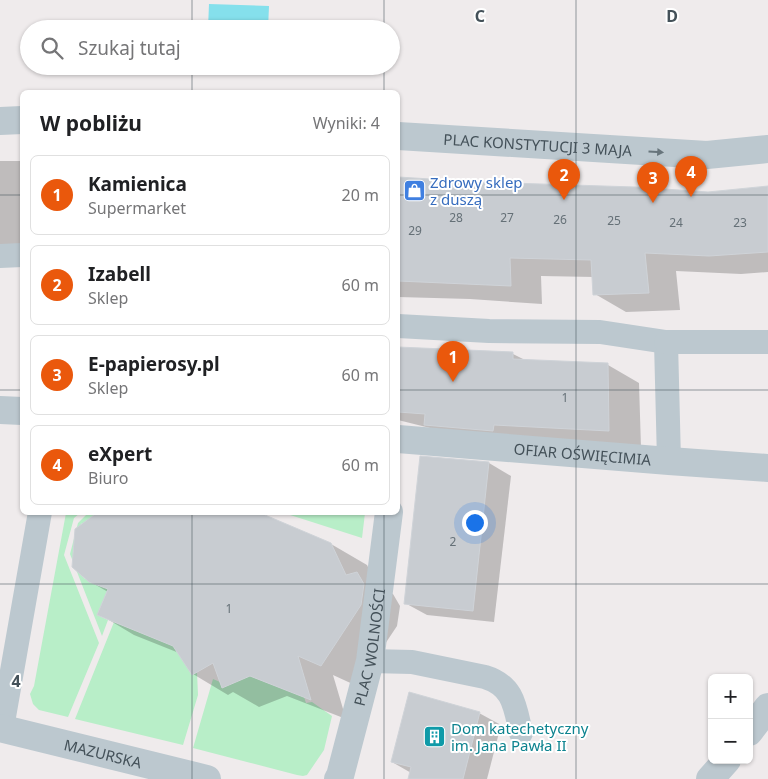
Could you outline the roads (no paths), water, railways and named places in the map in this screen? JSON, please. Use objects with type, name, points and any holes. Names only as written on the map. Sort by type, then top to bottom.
[{"type":"street","points":[[0,121],[20,120]]},
{"type":"street","name":"PLAC KONSTYTUCJI 3 MAJA","points":[[400,136],[707,155],[768,149]]},
{"type":"street","points":[[0,410],[20,411]]},
{"type":"street","name":"OFIAR OŚWIĘCIMIA","points":[[400,439],[768,468]]},
{"type":"street","name":"PLAC WOLNOŚCI","points":[[338,779],[370,661],[389,515]]},
{"type":"street","points":[[753,727],[768,707]]},
{"type":"street","name":"MAZURSKA","points":[[1,728],[207,779]]},
{"type":"street","points":[[710,779],[723,764]]},
{"type":"lane","points":[[0,256],[20,255]]},
{"type":"lane","points":[[400,326],[489,331],[600,332],[666,342],[768,342]]},
{"type":"lane","points":[[666,342],[669,461]]},
{"type":"lane","points":[[1,728],[39,515]]},
{"type":"lane","points":[[370,661],[412,662],[493,679],[508,691],[512,698],[521,733]]},
{"type":"water","points":[[209,4],[269,6],[268,20],[208,20]]},
{"type":"place","name":"Zdrowy sklep z duszą","points":[[414,191]]},
{"type":"place","name":"eXpert","points":[[691,197]]},
{"type":"place","name":"Izabell","points":[[564,200]]},
{"type":"place","name":"E-papierosy.pl","points":[[653,203]]},
{"type":"place","name":"Kamienica","points":[[453,382]]},
{"type":"place","name":"Dom katechetyczny im. Jana Pawła II","points":[[435,737]]}]
